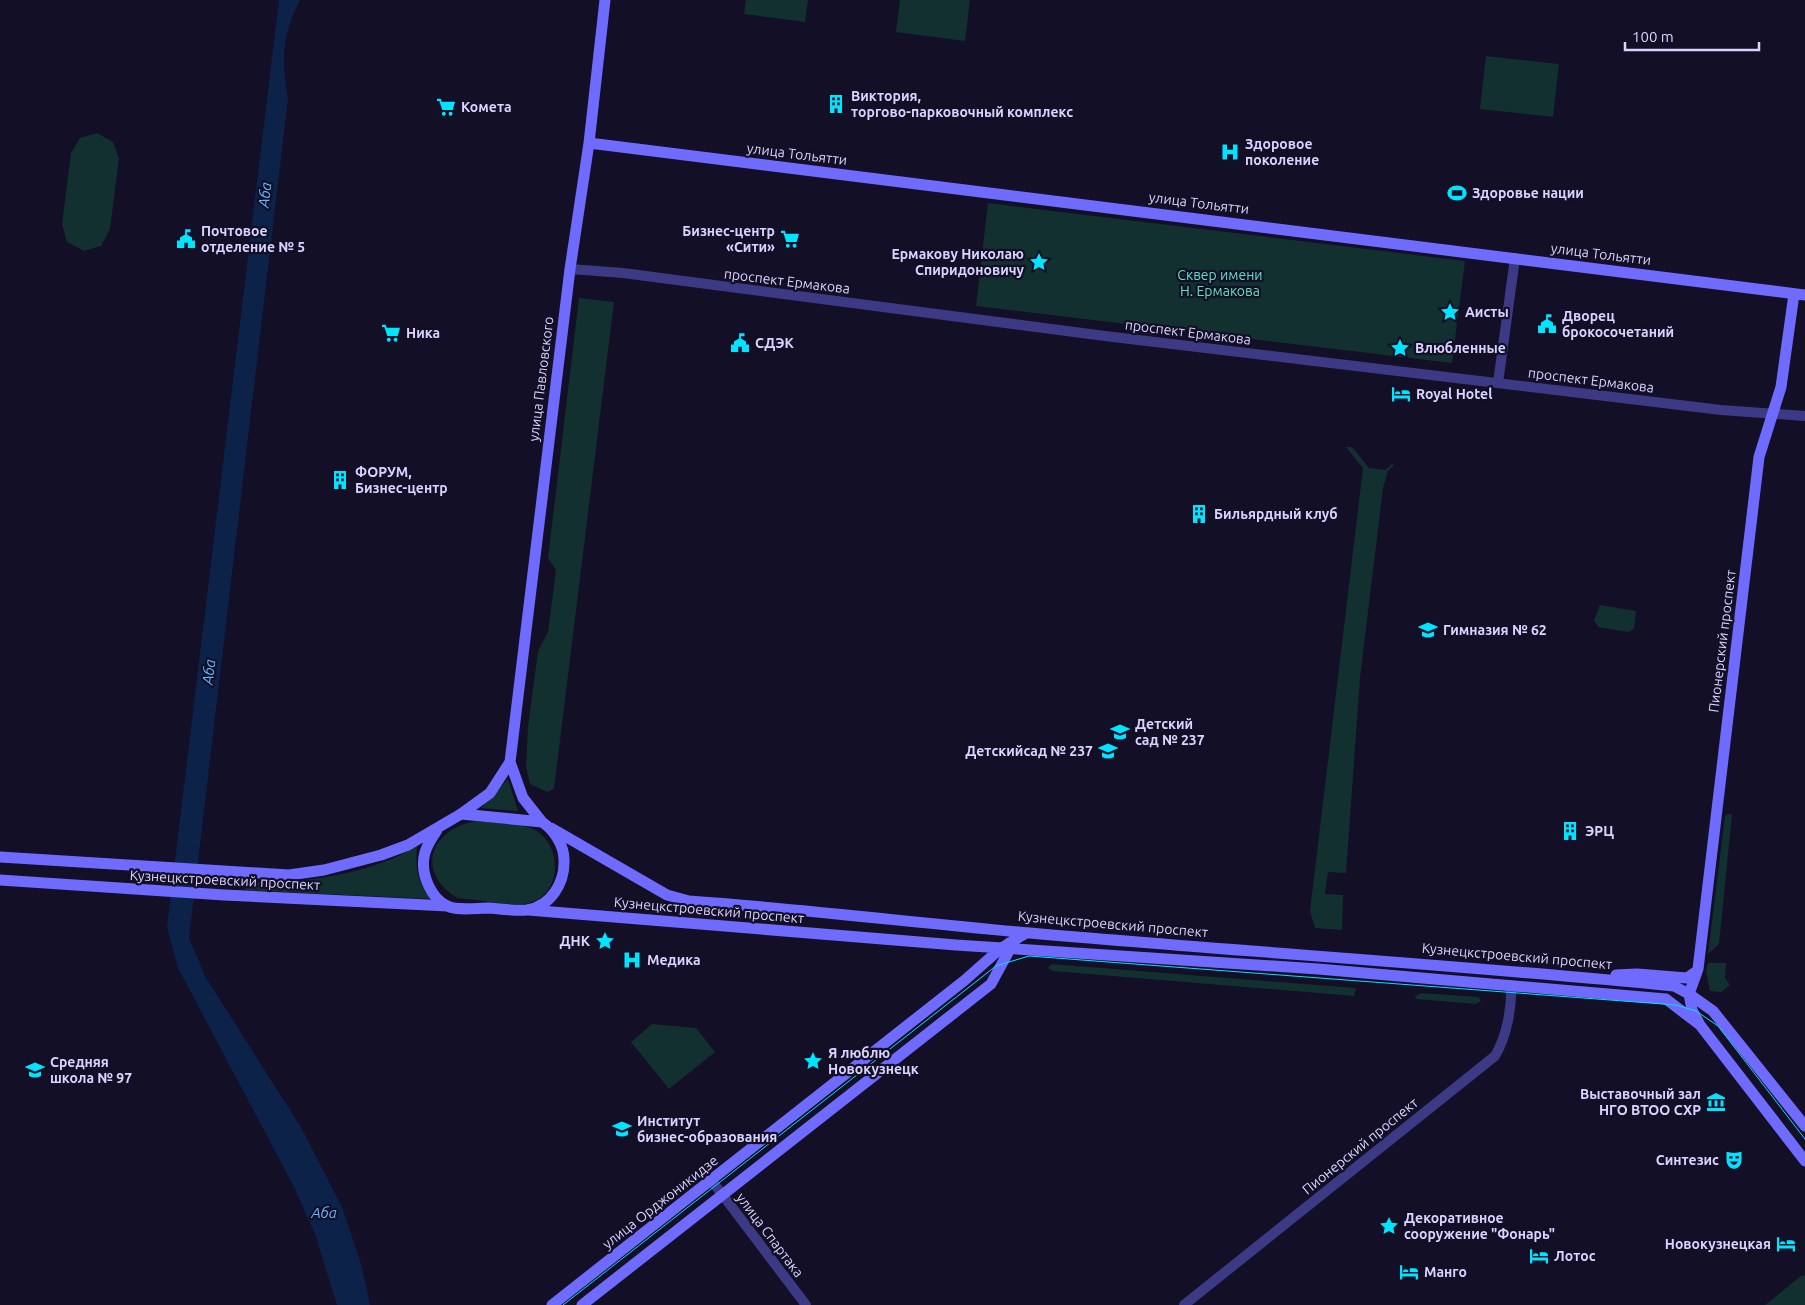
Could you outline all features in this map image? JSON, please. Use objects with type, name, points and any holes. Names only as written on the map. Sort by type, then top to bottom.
[{"type":"main road","name":"улица Павловского","points":[[461,814],[490,793],[510,762],[570,269],[589,143],[605,0]]},
{"type":"main road","name":"улица Тольятти","points":[[589,143],[1800,294]]},
{"type":"main road","name":"Пионерский проспект","points":[[1689,994],[1698,970],[1759,456],[1771,414],[1781,388],[1800,294]]},
{"type":"main road","name":"улица Павловского","points":[[510,762],[523,798],[547,826]]},
{"type":"main road","points":[[461,814],[547,826],[564,852],[562,879],[557,891],[548,900],[528,910],[448,906],[428,886],[423,858],[437,830],[461,814]]},
{"type":"main road","name":"Кузнецкстроевский проспект","points":[[547,826],[667,894],[689,900],[1028,933],[1511,970],[1674,986],[1713,1011]]},
{"type":"main road","name":"Кузнецкстроевский проспект","points":[[0,857],[277,876],[324,870],[382,855],[408,845],[437,830]]},
{"type":"main road","name":"Кузнецкстроевский проспект","points":[[0,880],[224,895],[448,906]]},
{"type":"main road","name":"Кузнецкстроевский проспект","points":[[528,910],[956,946],[1006,947],[1511,984],[1666,999],[1689,994]]},
{"type":"main road","points":[[582,1305],[991,984],[1002,965],[1006,947],[1004,934],[991,928]]},
{"type":"main road","points":[[1006,947],[1028,933]]},
{"type":"main road","points":[[956,946],[968,949],[974,954],[976,962],[973,973]]},
{"type":"main road","name":"улица Орджоникидзе","points":[[552,1305],[712,1181],[1006,947]]},
{"type":"main road","points":[[1002,965],[1029,950]]},
{"type":"main road","points":[[1511,970],[1511,984]]},
{"type":"main road","points":[[1589,978],[1637,974],[1687,978],[1698,970]]},
{"type":"main road","name":"Кузнецкстроевский проспект","points":[[1698,970],[1700,990],[1713,1011],[1805,1126]]},
{"type":"main road","points":[[1689,994],[1692,1010],[1700,1025],[1805,1161]]},
{"type":"main road","points":[[1666,999],[1700,1025]]},
{"type":"street","points":[[1498,383],[1515,258]]},
{"type":"street","name":"проспект Ермакова","points":[[570,269],[633,275],[1105,336],[1498,383],[1771,414],[1805,416]]},
{"type":"street","name":"Пионерский проспект","points":[[1184,1305],[1495,1056],[1502,1044],[1507,1021],[1511,984]]},
{"type":"street","name":"улица Спартака","points":[[712,1181],[806,1305]]},
{"type":"green space","points":[[746,0],[808,0],[805,22],[744,14]]},
{"type":"green space","points":[[900,0],[970,0],[965,41],[896,32]]},
{"type":"green space","points":[[1486,56],[1559,64],[1553,117],[1480,109]]},
{"type":"green space","points":[[97,133],[113,142],[119,158],[110,229],[101,246],[84,251],[67,242],[62,224],[71,153],[80,138]]},
{"type":"green space","name":"Сквер имени Н. Ермакова","points":[[988,203],[1465,261],[1452,363],[976,306]]},
{"type":"green space","points":[[579,298],[614,302],[554,789],[547,792],[530,784],[526,767],[528,727],[538,651],[548,632],[556,570],[548,558]]},
{"type":"green space","points":[[1346,447],[1352,447],[1369,468],[1385,470],[1392,464],[1394,465],[1388,471],[1383,488],[1360,678],[1346,873],[1328,872],[1325,894],[1343,895],[1342,930],[1315,928],[1310,911],[1363,468]]},
{"type":"green space","points":[[1600,605],[1636,611],[1634,629],[1628,632],[1598,627],[1594,620]]},
{"type":"green space","points":[[508,779],[518,811],[481,808]]},
{"type":"green space","points":[[1732,814],[1719,944],[1708,954],[1725,816]]},
{"type":"green space","points":[[475,821],[522,826],[535,830],[544,837],[551,847],[555,869],[553,880],[548,890],[540,898],[523,904],[494,902],[457,898],[444,888],[436,876],[432,865],[433,853],[438,842],[447,833]]},
{"type":"green space","points":[[417,846],[416,861],[418,875],[426,893],[431,899],[245,890],[245,882],[311,879],[356,871],[398,856]]},
{"type":"green space","points":[[1708,963],[1726,963],[1725,978],[1730,985],[1721,992],[1710,991],[1706,972]]},
{"type":"green space","points":[[1051,964],[1356,989],[1354,996],[1053,971],[1048,968]]},
{"type":"green space","points":[[1421,993],[1478,997],[1481,1001],[1476,1004],[1416,999],[1415,996]]},
{"type":"green space","points":[[652,1024],[696,1028],[715,1052],[669,1089],[631,1042]]},
{"type":"green space","points":[[1805,1275],[1805,1305],[1765,1305],[1801,1276]]},
{"type":"water","name":"Аба","points":[[279,0],[300,0],[286,36],[284,72],[288,98],[189,938],[205,976],[302,1129],[342,1207],[362,1267],[370,1305],[337,1305],[315,1234],[294,1187],[178,968],[167,927]]},
{"type":"tram line","points":[[563,1305],[996,966],[1029,956],[1676,1005],[1696,1011],[1718,1026],[1805,1139]]},
{"type":"place","name":"Виктория, торгово-парковочный комплекс","points":[[836,104]]},
{"type":"place","name":"Комета","points":[[446,107]]},
{"type":"place","name":"Здоровое поколение","points":[[1230,152]]},
{"type":"place","name":"Здоровье нации","points":[[1457,193]]},
{"type":"place","name":"Почтовое отделение № 5","points":[[186,239]]},
{"type":"place","name":"Бизнес-центр «Сити»","points":[[790,239]]},
{"type":"place","name":"Ермакову Николаю Спиридоновичу","points":[[1039,262]]},
{"type":"place","name":"Аисты","points":[[1450,312]]},
{"type":"place","name":"Дворец брокосочетаний","points":[[1547,324]]},
{"type":"place","name":"Ника","points":[[391,333]]},
{"type":"place","name":"СДЭК","points":[[740,343]]},
{"type":"place","name":"Влюбленные","points":[[1400,348]]},
{"type":"place","name":"Royal Hotel","points":[[1401,394]]},
{"type":"place","name":"ФОРУМ, Бизнес-центр","points":[[340,480]]},
{"type":"place","name":"Бильярдный клуб","points":[[1199,514]]},
{"type":"place","name":"Гимназия № 62","points":[[1428,630]]},
{"type":"place","name":"Детский сад № 237","points":[[1120,732]]},
{"type":"place","name":"Детскийсад № 237","points":[[1108,751]]},
{"type":"place","name":"ЭРЦ","points":[[1570,831]]},
{"type":"place","name":"ДНК","points":[[605,941]]},
{"type":"place","name":"Медика","points":[[632,960]]},
{"type":"place","name":"Я люблю Новокузнецк","points":[[813,1061]]},
{"type":"place","name":"Средняя школа № 97","points":[[35,1070]]},
{"type":"place","name":"Выставочный зал НГО ВТОО СХР","points":[[1716,1102]]},
{"type":"place","name":"Институт бизнес-образования","points":[[622,1129]]},
{"type":"place","name":"Синтезис","points":[[1734,1160]]},
{"type":"place","name":"Декоративное сооружение \"Фонарь\"","points":[[1389,1226]]},
{"type":"place","name":"Новокузнецкая","points":[[1786,1244]]},
{"type":"place","name":"Лотос","points":[[1539,1256]]},
{"type":"place","name":"Манго","points":[[1409,1272]]}]
